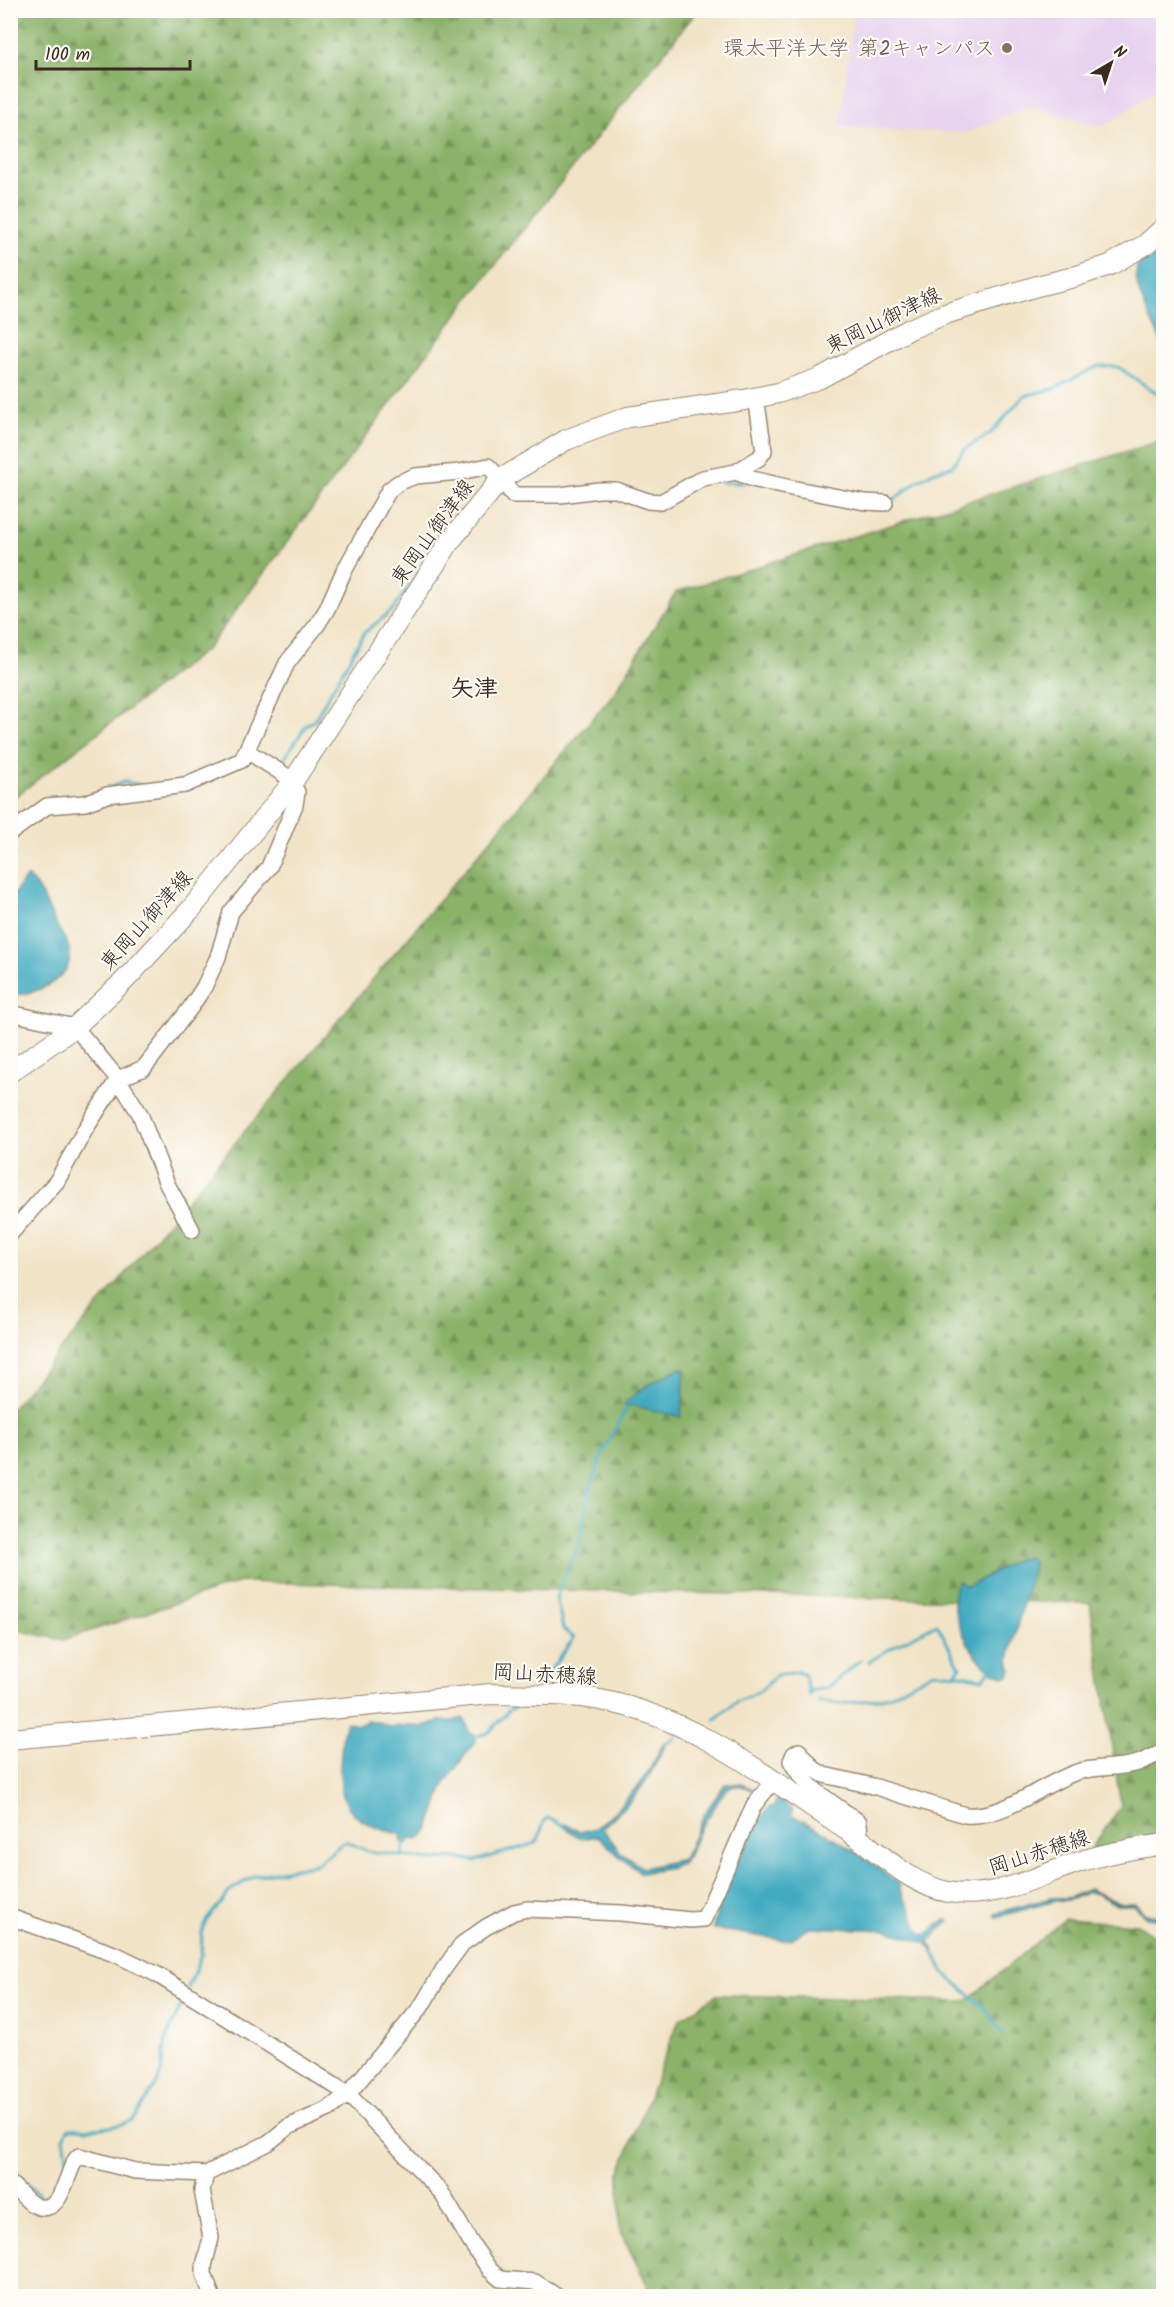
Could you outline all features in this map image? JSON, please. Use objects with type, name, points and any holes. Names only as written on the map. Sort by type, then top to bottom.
[{"type":"main road","name":"東岡山御津線","points":[[10,1072],[75,1027],[125,980],[192,908],[282,773],[450,540],[501,479],[566,440],[628,417],[778,393],[820,378],[910,329],[945,314],[1110,265],[1145,245],[1164,228]]},
{"type":"main road","name":"岡山赤穂線","points":[[10,1739],[491,1694],[566,1695],[601,1700],[650,1712],[711,1740],[860,1838],[910,1875],[928,1886],[947,1892],[989,1894],[1082,1861],[1164,1844]]},
{"type":"street","points":[[10,833],[47,806],[85,803],[107,795],[185,785],[245,756],[287,663],[327,609],[343,573],[378,509],[394,486],[415,476],[460,472],[488,466],[513,495],[560,495],[616,490],[648,501],[661,501],[703,478],[736,472],[759,458],[764,451],[756,397]]},
{"type":"street","points":[[736,472],[752,479],[791,488],[865,502],[885,503]]},
{"type":"street","points":[[10,1234],[57,1180],[91,1120],[118,1079],[144,1068],[204,987],[218,957],[231,912],[269,867],[295,805],[297,792],[282,773],[245,756]]},
{"type":"street","points":[[10,1012],[75,1027],[118,1079],[140,1114],[163,1175],[192,1230]]},
{"type":"street","points":[[860,1838],[859,1822],[796,1772],[791,1761],[794,1754],[799,1751],[813,1769],[824,1775],[873,1786],[965,1815],[981,1816],[996,1812],[1061,1778],[1080,1771],[1137,1763],[1164,1752]]},
{"type":"street","points":[[10,2184],[34,2206],[42,2207],[58,2199],[74,2162],[79,2156],[135,2171],[206,2174],[268,2143],[288,2127],[329,2109],[348,2094],[421,2007],[462,1944],[486,1927],[514,1912],[526,1910],[621,1913],[690,1920],[704,1919],[754,1805],[773,1781]]},
{"type":"street","points":[[10,1917],[117,1955],[156,1974],[348,2094],[441,2192],[490,2270],[500,2279],[535,2282],[556,2296]]},
{"type":"street","points":[[206,2174],[202,2190],[211,2238],[204,2274],[212,2296]]},
{"type":"shaded area","name":"環太平洋大学 第2キャンパス","points":[[854,11],[1163,11],[1163,86],[1102,127],[1029,106],[965,133],[840,127]]},
{"type":"green space","points":[[11,10],[697,11],[466,302],[208,648],[11,800]]},
{"type":"green space","points":[[1163,440],[1163,1838],[1091,1849],[1121,1806],[1090,1603],[240,1582],[63,1640],[11,1629],[11,1409],[614,693],[676,592]]},
{"type":"green space","points":[[1065,1919],[1137,1924],[1155,1936],[1163,1934],[1163,2296],[653,2296],[620,2231],[619,2174],[679,2020],[716,1995],[966,2001]]},
{"type":"water","points":[[1163,248],[1163,345],[1139,292],[1136,271],[1141,262]]},
{"type":"water","points":[[27,876],[40,893],[67,942],[69,959],[60,977],[51,983],[31,992],[11,995],[11,899]]},
{"type":"water","points":[[681,1368],[684,1370],[684,1388],[681,1417],[631,1405],[626,1409],[625,1404],[637,1392]]},
{"type":"water","points":[[1028,1557],[1033,1561],[1033,1566],[1009,1659],[1011,1670],[1009,1676],[1004,1677],[984,1665],[968,1643],[956,1615],[954,1590],[959,1581],[966,1586],[971,1585],[1017,1559]]},
{"type":"water","points":[[463,1718],[469,1732],[475,1735],[476,1740],[445,1783],[429,1829],[420,1839],[410,1838],[408,1843],[401,1841],[402,1835],[370,1825],[350,1810],[341,1788],[340,1772],[342,1738],[346,1722],[357,1725],[367,1720],[382,1723],[388,1727],[410,1725],[421,1727],[439,1721],[454,1721]]},
{"type":"water","points":[[667,1742],[649,1776],[633,1799],[602,1828],[621,1853],[643,1868],[683,1859],[706,1811],[725,1784],[741,1784],[757,1790],[755,1792],[737,1786],[726,1789],[697,1834],[689,1855],[682,1864],[641,1873],[598,1836],[579,1837],[563,1826],[565,1824],[580,1832],[596,1828],[637,1787],[649,1771],[662,1746]]},
{"type":"water","points":[[777,1799],[793,1810],[790,1815],[846,1846],[899,1884],[901,1893],[922,1933],[926,1935],[946,1919],[949,1921],[929,1941],[938,1959],[926,1943],[886,1930],[810,1927],[791,1939],[782,1940],[713,1929],[721,1898],[735,1865],[752,1833],[770,1806],[773,1808]]},
{"type":"water","points":[[1089,1889],[1119,1903],[1135,1903],[1145,1914],[1163,1917],[1163,1920],[1147,1918],[1133,1905],[1117,1905],[1089,1892],[1069,1900],[1055,1901],[996,1917],[995,1913],[1051,1898],[1068,1898]]},
{"type":"waterway","points":[[890,503],[916,482],[933,472],[952,466],[965,449],[991,433],[1024,396],[1053,389],[1098,366],[1118,367],[1164,398]]},
{"type":"waterway","points":[[722,482],[743,483]]},
{"type":"waterway","points":[[279,767],[307,724],[314,721],[365,632],[393,610],[418,572],[421,572]]},
{"type":"waterway","points":[[109,788],[124,782],[140,785]]},
{"type":"waterway","points":[[539,1686],[574,1638],[563,1629],[556,1597],[580,1543],[590,1489],[603,1452],[627,1407]]},
{"type":"waterway","points":[[869,1662],[937,1624],[960,1667],[955,1673]]},
{"type":"waterway","points":[[808,1691],[827,1688],[861,1660]]},
{"type":"waterway","points":[[819,1701],[841,1704],[890,1696],[933,1672],[983,1679],[991,1668]]},
{"type":"waterway","points":[[715,1719],[736,1702],[760,1691],[777,1675],[797,1672],[804,1674],[810,1695]]},
{"type":"waterway","points":[[474,1737],[488,1733],[508,1711],[524,1702]]},
{"type":"waterway","points":[[667,1743],[675,1737]]},
{"type":"waterway","points":[[188,1988],[201,1955],[202,1933],[206,1921],[231,1890],[254,1876],[317,1864],[345,1841],[367,1851],[431,1860],[460,1858],[475,1861],[536,1843],[547,1818],[566,1827]]},
{"type":"waterway","points":[[402,1856],[405,1841]]},
{"type":"waterway","points":[[10,1854],[10,1890]]},
{"type":"waterway","points":[[934,1953],[944,1973],[986,2009],[1002,2033]]},
{"type":"waterway","points":[[68,2163],[64,2137],[68,2129],[105,2128],[133,2120],[157,2083],[161,2073],[166,2038],[185,1997]]},
{"type":"waterway","points":[[10,2171],[18,2174],[45,2201]]},
{"type":"place","name":"環太平洋大学 第2キャンパス","points":[[1007,48]]},
{"type":"district","name":"矢津","points":[[474,688]]}]
